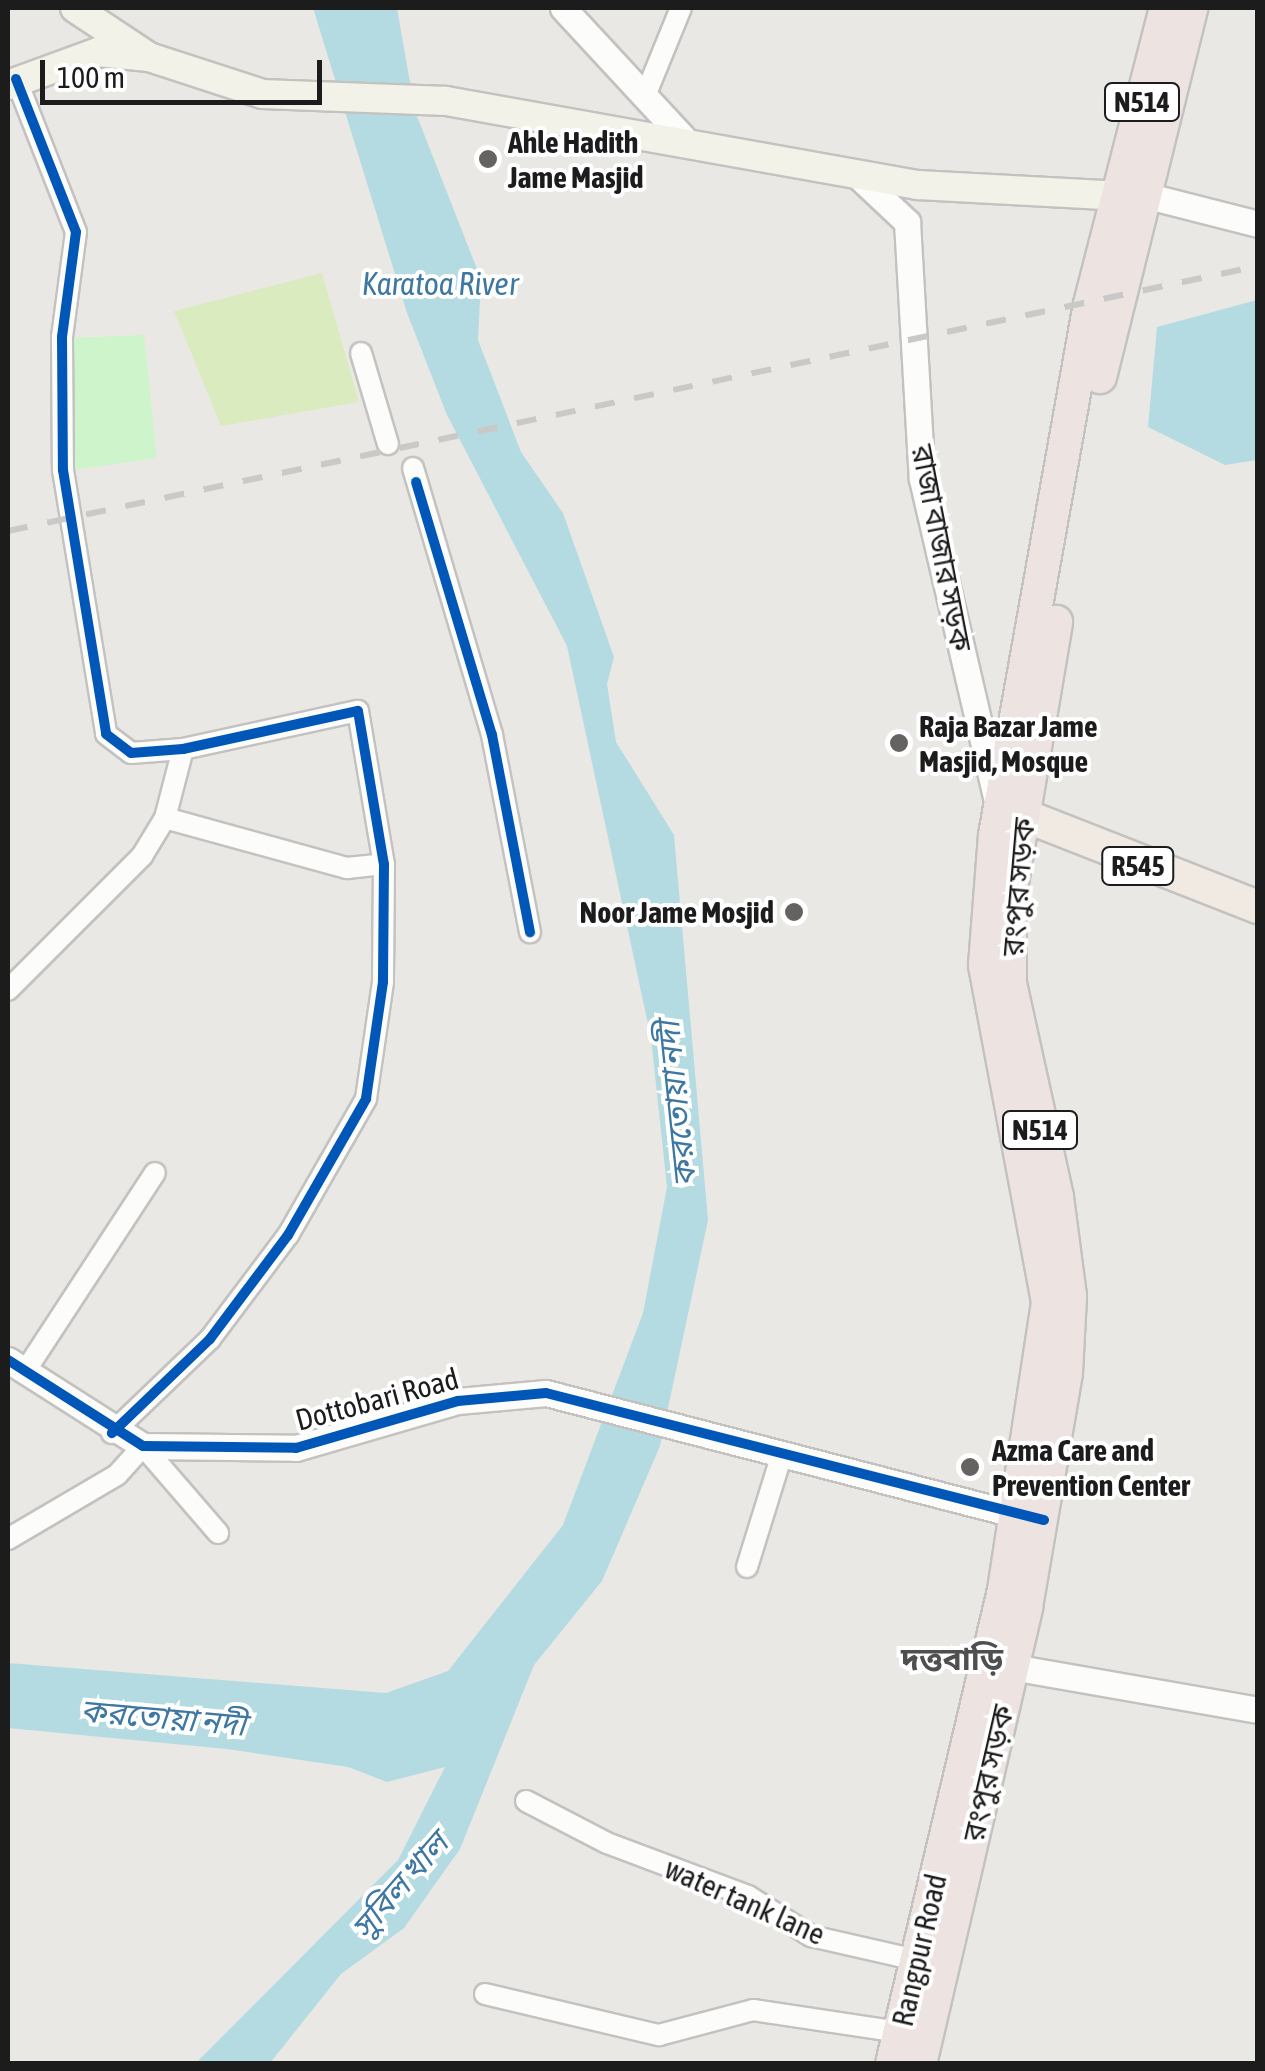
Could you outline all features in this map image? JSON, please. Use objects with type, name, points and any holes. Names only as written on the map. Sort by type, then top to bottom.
[{"type":"highway","name":"রংপুর সড়ক","points":[[920,2064],[1032,1518],[1070,1296],[1010,984],[1011,813],[1114,300],[1166,8]]},
{"type":"highway","name":"রংপুর সড়ক","points":[[1131,195],[1191,8]]},
{"type":"highway","name":"Rangpur Road","points":[[896,2048],[916,1960],[1000,1664]]},
{"type":"main road","points":[[74,8],[149,57]]},
{"type":"main road","points":[[12,82],[98,52],[149,57],[264,94],[446,100],[857,175],[938,186],[1131,195]]},
{"type":"main road","name":"R545","points":[[1011,813],[1258,907]]},
{"type":"street","points":[[562,8],[687,142]]},
{"type":"street","points":[[645,96],[681,8]]},
{"type":"street","points":[[12,82],[76,232],[62,337],[62,470],[106,734],[131,753],[182,749],[358,711],[384,864],[383,982],[366,1098],[288,1236],[221,1324],[112,1433]]},
{"type":"street","points":[[857,175],[907,222],[938,186]]},
{"type":"street","points":[[1131,195],[1258,224]]},
{"type":"street","name":"রাজা বাজার সড়ক","points":[[907,222],[922,480],[1011,813]]},
{"type":"street","points":[[361,352],[388,444]]},
{"type":"street","points":[[413,468],[492,735],[530,932]]},
{"type":"street","points":[[8,990],[142,856],[164,818],[182,749]]},
{"type":"street","points":[[164,818],[347,868],[384,864]]},
{"type":"street","points":[[16,1367],[155,1173]]},
{"type":"street","name":"Dottobari Road","points":[[16,1367],[112,1433],[143,1446],[296,1448],[458,1401],[546,1393],[781,1457]]},
{"type":"street","points":[[8,1539],[117,1474],[143,1446],[218,1533]]},
{"type":"street","points":[[747,1567],[781,1457],[1032,1518]]},
{"type":"street","points":[[1000,1664],[1258,1710]]},
{"type":"street","name":"water tank lane","points":[[526,1801],[607,1843],[748,1896],[810,1936],[916,1960]]},
{"type":"street","points":[[485,1994],[659,2035],[754,2010],[896,2048]]},
{"type":"green space","points":[[322,273],[359,402],[221,426],[174,311]]},
{"type":"green space","points":[[144,335],[157,458],[66,471],[66,338]]},
{"type":"water","points":[[313,8],[397,8],[415,111],[481,279],[478,340],[521,452],[563,513],[614,657],[607,684],[616,742],[674,835],[708,1220],[660,1446],[602,1581],[534,1665],[460,1849],[404,1928],[341,1974],[270,2063],[196,2063],[398,1860],[445,1767],[387,1782],[348,1767],[227,1749],[8,1728],[8,1663],[386,1693],[448,1671],[563,1525],[643,1313],[667,1187],[651,1038],[567,646],[447,415],[407,313]]},
{"type":"water","points":[[1257,300],[1257,460],[1225,465],[1148,427],[1157,327]]},
{"type":"railway","points":[[8,531],[1258,266]]},
{"type":"cycle path","points":[[16,79],[76,232],[62,337],[63,470],[106,734],[131,753],[183,749],[358,711],[384,864],[383,982],[366,1099],[288,1235],[210,1339],[112,1433]]},
{"type":"cycle path","points":[[416,482],[492,735],[530,932]]},
{"type":"cycle path","points":[[8,1360],[143,1446],[296,1448],[458,1401],[546,1393],[1044,1520]]},
{"type":"place","name":"Ahle Hadith Jame Masjid","points":[[488,159]]},
{"type":"place","name":"Raja Bazar Jame Masjid, Mosque","points":[[899,743]]},
{"type":"place","name":"Noor Jame Mosjid","points":[[794,912]]},
{"type":"place","name":"Azma Care and Prevention Center","points":[[970,1467]]},
{"type":"district","name":"দত্তবাড়ি","points":[[952,1659]]},
{"type":"water label","name":"Karatoa River","points":[[440,284]]},
{"type":"water label","name":"করতোয়া নদী","points":[[677,1104]]},
{"type":"water label","name":"করতোয়া নদী","points":[[163,1718]]},
{"type":"water label","name":"সুবিল খাল","points":[[400,1886]]}]
